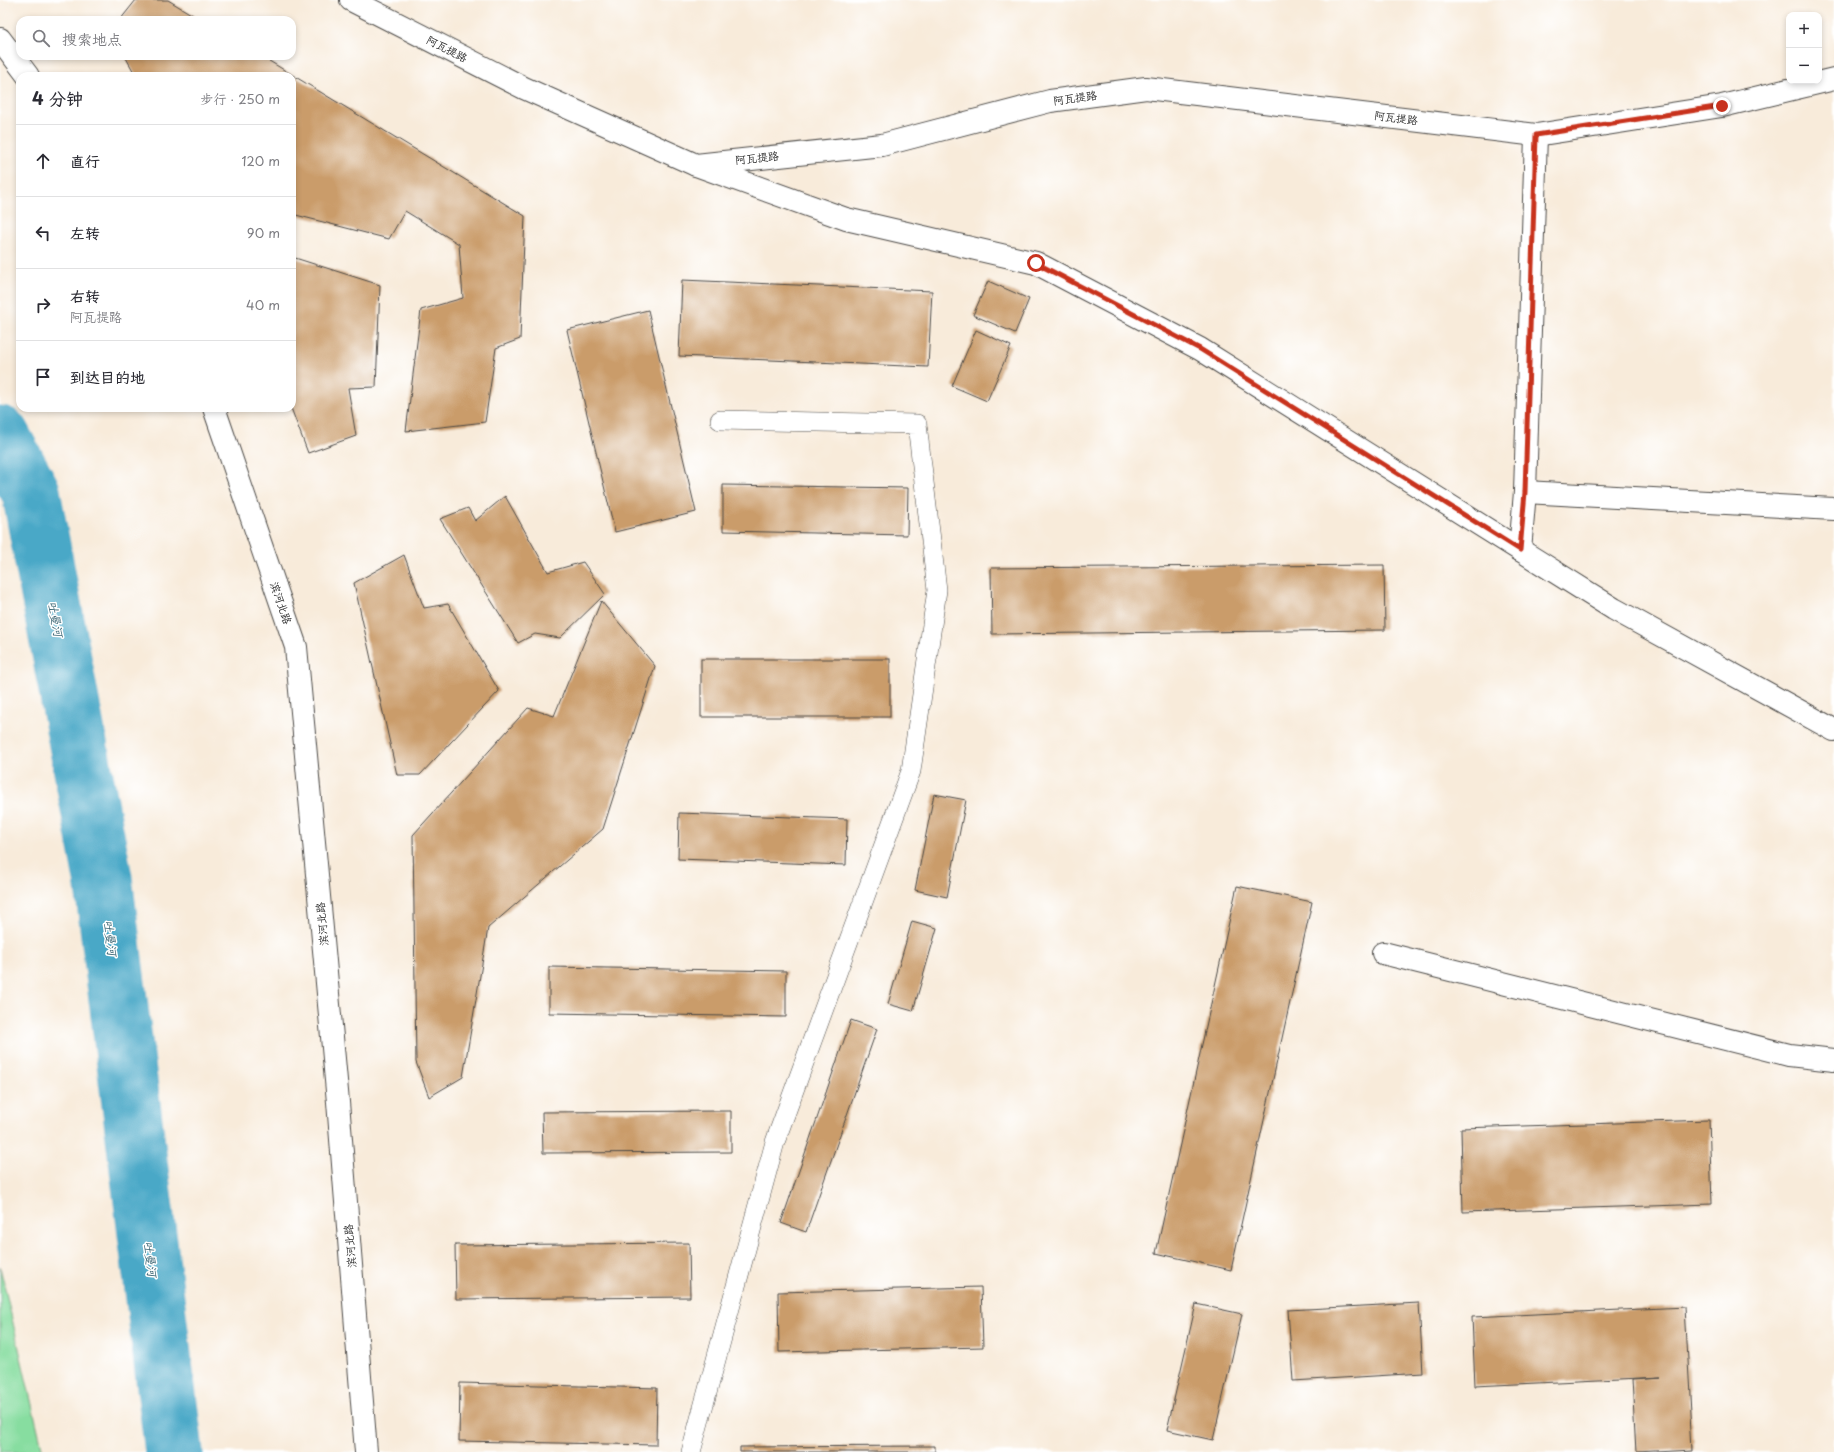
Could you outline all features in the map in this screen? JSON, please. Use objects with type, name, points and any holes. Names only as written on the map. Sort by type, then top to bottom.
[{"type":"street","name":"阿瓦提路","points":[[351,0],[524,88],[696,165],[882,145],[1050,101],[1146,88],[1536,135],[1722,106],[1834,79]]},
{"type":"street","points":[[0,39],[25,72]]},
{"type":"street","points":[[1520,550],[1525,492],[1536,135]]},
{"type":"street","points":[[696,165],[846,219],[1036,263],[1200,349],[1614,609],[1834,730]]},
{"type":"street","name":"滨河北路","points":[[215,412],[296,647],[339,1110],[366,1452]]},
{"type":"street","points":[[1525,492],[1834,509]]},
{"type":"street","points":[[1383,953],[1789,1055],[1834,1060]]},
{"type":"lane","points":[[691,1452],[775,1142],[911,771],[937,590],[917,424],[720,420]]},
{"type":"green space","points":[[0,1267],[43,1452],[0,1452]]},
{"type":"building","points":[[136,0],[168,0],[194,16],[123,16]]},
{"type":"building","points":[[127,60],[268,60],[287,72],[134,72]]},
{"type":"building","points":[[296,77],[525,216],[520,339],[496,348],[485,422],[406,431],[421,310],[463,298],[459,244],[405,211],[389,239],[296,215]]},
{"type":"building","points":[[296,258],[380,285],[376,387],[348,388],[356,436],[308,453],[293,412],[296,412]]},
{"type":"building","points":[[682,280],[932,291],[928,367],[679,356]]},
{"type":"building","points":[[988,281],[1029,299],[1015,333],[973,315]]},
{"type":"building","points":[[648,310],[696,512],[615,532],[567,330]]},
{"type":"building","points":[[976,330],[1011,346],[987,401],[952,386]]},
{"type":"building","points":[[723,485],[908,488],[907,535],[723,531]]},
{"type":"building","points":[[505,496],[548,572],[583,562],[605,594],[560,638],[535,634],[518,643],[440,519],[468,508],[475,521]]},
{"type":"building","points":[[404,555],[424,608],[448,604],[499,691],[420,775],[397,775],[354,583]]},
{"type":"building","points":[[1384,565],[1385,630],[992,634],[991,568]]},
{"type":"building","points":[[601,601],[655,666],[603,829],[488,928],[463,1077],[429,1097],[416,1062],[413,835],[528,708],[554,716]]},
{"type":"building","points":[[701,659],[890,659],[890,717],[701,717]]},
{"type":"building","points":[[934,794],[966,800],[947,897],[915,890]]},
{"type":"building","points":[[679,813],[847,819],[846,865],[678,859]]},
{"type":"building","points":[[1237,886],[1312,902],[1231,1270],[1156,1253]]},
{"type":"building","points":[[912,921],[937,928],[913,1011],[888,1004]]},
{"type":"building","points":[[549,967],[786,971],[786,1017],[549,1013]]},
{"type":"building","points":[[851,1020],[877,1029],[806,1232],[781,1223]]},
{"type":"building","points":[[731,1111],[731,1152],[543,1153],[542,1112]]},
{"type":"building","points":[[1709,1120],[1712,1204],[1463,1212],[1461,1128]]},
{"type":"building","points":[[689,1243],[690,1297],[456,1299],[455,1245]]},
{"type":"building","points":[[981,1287],[983,1347],[779,1352],[778,1292]]},
{"type":"building","points":[[1419,1303],[1423,1373],[1293,1381],[1288,1310]]},
{"type":"building","points":[[1196,1304],[1242,1314],[1213,1440],[1167,1430]]},
{"type":"building","points":[[1685,1307],[1693,1449],[1636,1452],[1632,1379],[1660,1377],[1475,1386],[1472,1317]]},
{"type":"building","points":[[460,1383],[657,1388],[656,1445],[459,1441]]},
{"type":"building","points":[[935,1446],[935,1452],[740,1452],[740,1447]]},
{"type":"waterway","name":"吐曼河","points":[[0,435],[31,492],[103,878],[174,1452]]},
{"type":"route","points":[[1036,263],[1200,349],[1520,550],[1525,492],[1536,135],[1722,106]]}]
